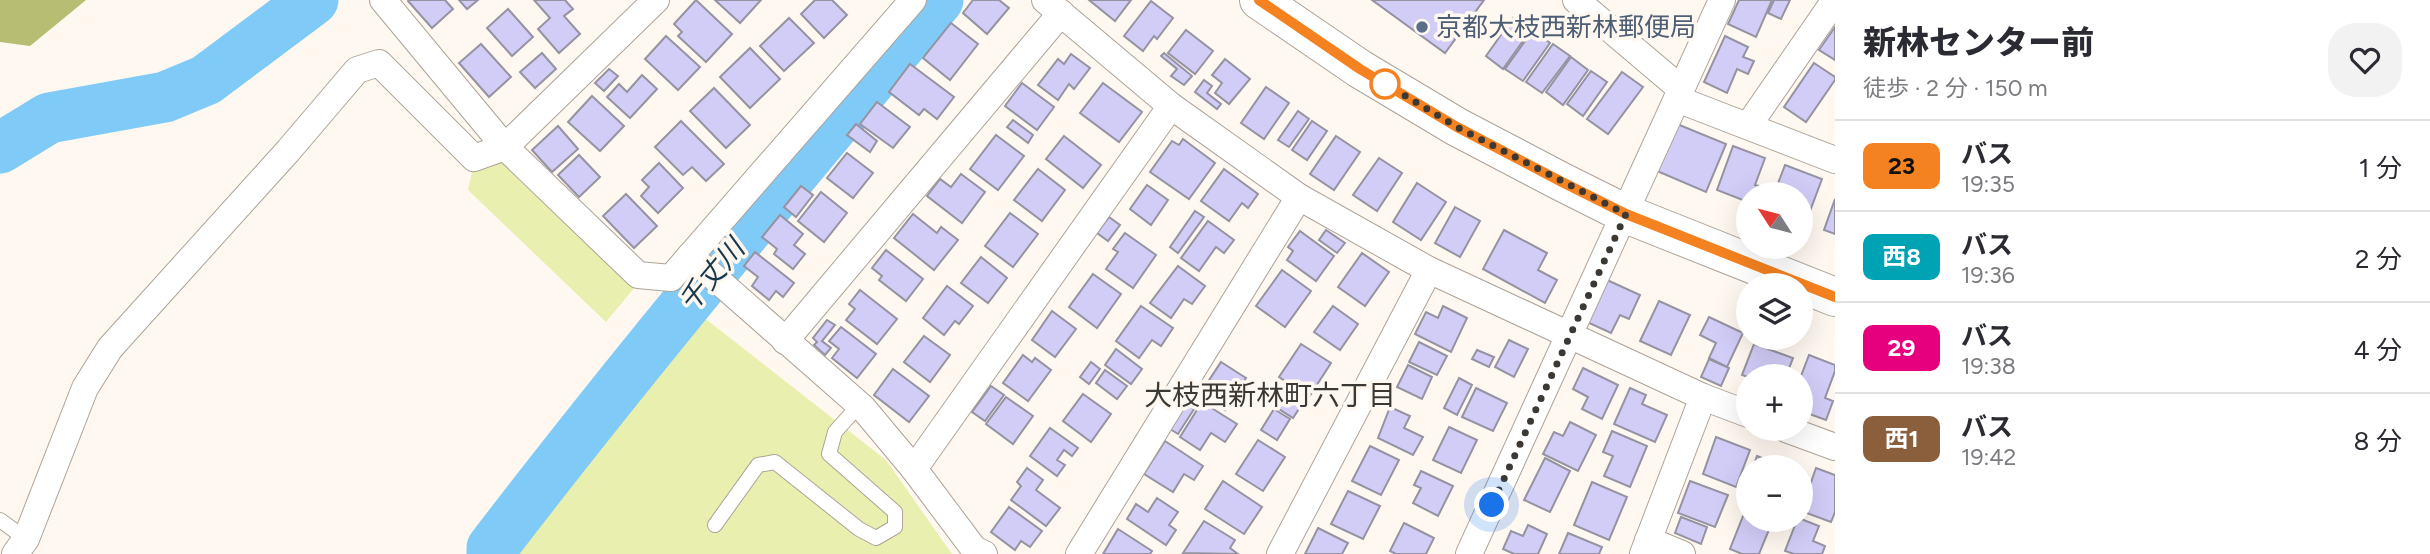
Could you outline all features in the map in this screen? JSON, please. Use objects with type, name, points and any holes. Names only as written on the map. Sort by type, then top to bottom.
[{"type":"street","points":[[383,0],[505,148],[638,275],[671,278],[913,0]]},
{"type":"street","points":[[21,547],[85,388],[110,348],[288,151],[356,70],[379,63],[474,158],[505,148],[656,0]]},
{"type":"street","points":[[1259,0],[1360,69],[1457,127],[1626,214],[1835,297]]},
{"type":"street","points":[[1576,0],[1679,94],[1748,126],[1835,160]]},
{"type":"street","points":[[1469,554],[1722,0]]},
{"type":"street","points":[[1748,126],[1835,0]]},
{"type":"street","points":[[785,341],[1053,7],[1171,106],[1298,197],[1429,270],[1703,397],[1736,409]]},
{"type":"street","points":[[914,469],[1171,106]]},
{"type":"street","points":[[1079,554],[1298,197]]},
{"type":"street","points":[[690,256],[859,405],[914,469],[974,549],[984,554]]},
{"type":"street","points":[[1280,554],[1429,270]]},
{"type":"street","points":[[1682,554],[1646,547],[1703,397]]},
{"type":"street","points":[[1813,439],[1835,447]]},
{"type":"lane","points":[[715,525],[758,465],[775,462],[859,529],[876,538],[895,527],[895,512],[829,454],[835,432],[859,405]]},
{"type":"lane","points":[[0,520],[21,547]]},
{"type":"green space","points":[[0,0],[86,0],[30,46],[0,42]]},
{"type":"green space","points":[[504,154],[640,281],[606,322],[468,190],[474,163]]},
{"type":"green space","points":[[698,313],[886,460],[952,554],[509,554],[509,549]]},
{"type":"building","points":[[409,0],[445,0],[453,9],[432,28]]},
{"type":"building","points":[[459,0],[478,0],[467,9]]},
{"type":"building","points":[[534,0],[565,0],[573,9],[564,16],[580,34],[559,53],[538,29],[550,18]]},
{"type":"building","points":[[696,0],[732,34],[706,62],[678,36],[682,32],[674,24]]},
{"type":"building","points":[[715,0],[761,0],[740,23]]},
{"type":"building","points":[[815,0],[832,0],[847,15],[824,38],[801,14]]},
{"type":"building","points":[[973,0],[999,0],[1009,8],[987,34],[963,13]]},
{"type":"building","points":[[1089,0],[1131,0],[1115,21]]},
{"type":"building","points":[[1372,0],[1484,0],[1445,53]]},
{"type":"building","points":[[1739,0],[1772,0],[1756,37],[1728,24]]},
{"type":"building","points":[[1774,0],[1790,0],[1781,19],[1768,13]]},
{"type":"building","points":[[1151,1],[1173,18],[1157,39],[1154,36],[1143,51],[1124,36]]},
{"type":"building","points":[[508,9],[533,37],[512,56],[487,28]]},
{"type":"building","points":[[789,18],[814,43],[784,71],[760,46]]},
{"type":"building","points":[[1513,18],[1530,31],[1503,69],[1486,56]]},
{"type":"building","points":[[951,23],[978,44],[950,80],[923,58]]},
{"type":"building","points":[[1835,27],[1835,60],[1819,50]]},
{"type":"building","points":[[1186,30],[1213,51],[1195,74],[1168,53]]},
{"type":"building","points":[[1533,30],[1550,43],[1523,81],[1505,69]]},
{"type":"building","points":[[666,36],[700,67],[678,90],[645,59]]},
{"type":"building","points":[[1725,36],[1748,47],[1743,57],[1754,61],[1748,74],[1737,69],[1727,93],[1704,82]]},
{"type":"building","points":[[481,44],[511,77],[489,97],[459,63]]},
{"type":"building","points":[[1553,44],[1570,56],[1542,93],[1526,82]]},
{"type":"building","points":[[750,48],[780,79],[750,108],[720,77]]},
{"type":"building","points":[[542,53],[556,69],[535,88],[520,72]]},
{"type":"building","points":[[1164,53],[1192,76],[1184,85],[1171,76],[1177,69],[1161,56]]},
{"type":"building","points":[[1071,54],[1090,68],[1074,89],[1069,84],[1058,100],[1038,85],[1058,59],[1064,64]]},
{"type":"building","points":[[1571,57],[1588,70],[1563,105],[1546,92]]},
{"type":"building","points":[[1225,59],[1250,79],[1229,104],[1215,93],[1222,83],[1212,75]]},
{"type":"building","points":[[1814,63],[1835,77],[1835,80],[1806,122],[1784,107]]},
{"type":"building","points":[[910,64],[954,97],[937,119],[924,109],[919,115],[889,92]]},
{"type":"building","points":[[609,69],[618,76],[604,91],[595,83]]},
{"type":"building","points":[[1591,71],[1607,82],[1583,116],[1567,104]]},
{"type":"building","points":[[1622,72],[1643,87],[1608,134],[1587,119]]},
{"type":"building","points":[[642,75],[657,89],[630,118],[607,97],[619,84],[627,92]]},
{"type":"building","points":[[1204,80],[1212,86],[1207,93],[1221,104],[1217,109],[1195,92]]},
{"type":"building","points":[[1022,83],[1054,107],[1037,130],[1005,106]]},
{"type":"building","points":[[1103,83],[1142,112],[1119,142],[1080,113]]},
{"type":"building","points":[[1266,87],[1289,103],[1264,139],[1241,123]]},
{"type":"building","points":[[714,88],[750,125],[726,148],[690,111]]},
{"type":"building","points":[[592,96],[624,126],[600,151],[568,122]]},
{"type":"building","points":[[877,102],[910,127],[893,148],[860,124]]},
{"type":"building","points":[[1298,111],[1309,119],[1289,147],[1278,140]]},
{"type":"building","points":[[1013,120],[1033,135],[1028,143],[1007,127]]},
{"type":"building","points":[[681,121],[724,164],[706,181],[692,167],[683,175],[655,147]]},
{"type":"building","points":[[1312,121],[1327,131],[1307,160],[1292,150]]},
{"type":"building","points":[[856,124],[877,141],[870,152],[847,135]]},
{"type":"building","points":[[1677,124],[1726,144],[1706,192],[1657,171]]},
{"type":"building","points":[[558,126],[578,149],[552,172],[532,150]]},
{"type":"building","points":[[996,135],[1024,156],[998,190],[970,169]]},
{"type":"building","points":[[1064,136],[1101,165],[1083,188],[1046,159]]},
{"type":"building","points":[[1336,136],[1360,152],[1334,190],[1310,174]]},
{"type":"building","points":[[1183,139],[1215,163],[1189,199],[1150,172],[1172,141],[1179,145]]},
{"type":"building","points":[[1733,146],[1765,158],[1756,182],[1736,182],[1736,197],[1717,190]]},
{"type":"building","points":[[847,153],[873,173],[853,198],[827,178]]},
{"type":"building","points":[[579,155],[600,177],[579,197],[558,175]]},
{"type":"building","points":[[1379,158],[1402,173],[1377,211],[1353,195]]},
{"type":"building","points":[[659,163],[683,188],[658,213],[641,196],[649,187],[642,180]]},
{"type":"building","points":[[1785,165],[1822,179],[1813,203],[1813,182],[1779,182]]},
{"type":"building","points":[[1038,169],[1065,190],[1042,221],[1014,200]]},
{"type":"building","points":[[1224,169],[1258,194],[1248,208],[1242,203],[1229,221],[1201,201]]},
{"type":"building","points":[[961,174],[985,192],[962,223],[927,196],[940,179],[951,187]]},
{"type":"building","points":[[1417,183],[1446,202],[1421,240],[1393,222]]},
{"type":"building","points":[[1147,185],[1168,200],[1151,225],[1130,209]]},
{"type":"building","points":[[801,186],[813,195],[796,217],[784,207]]},
{"type":"building","points":[[821,192],[847,213],[824,242],[798,221]]},
{"type":"building","points":[[626,194],[657,226],[634,248],[603,216]]},
{"type":"building","points":[[1835,199],[1835,234],[1824,230]]},
{"type":"building","points":[[1455,207],[1480,221],[1460,257],[1435,243]]},
{"type":"building","points":[[1195,211],[1204,217],[1178,253],[1170,247]]},
{"type":"building","points":[[1010,213],[1038,234],[1013,267],[985,246]]},
{"type":"building","points":[[913,214],[937,233],[941,227],[958,240],[934,270],[894,238]]},
{"type":"building","points":[[780,215],[803,234],[794,245],[805,254],[793,269],[774,254],[777,249],[762,237]]},
{"type":"building","points":[[1109,217],[1120,225],[1108,241],[1097,233]]},
{"type":"building","points":[[1208,221],[1234,240],[1224,253],[1216,247],[1199,271],[1181,258]]},
{"type":"building","points":[[1326,230],[1345,243],[1337,253],[1319,240]]},
{"type":"building","points":[[1504,230],[1547,253],[1538,270],[1557,280],[1545,303],[1483,269]]},
{"type":"building","points":[[1300,231],[1334,256],[1316,281],[1287,260],[1293,251],[1288,247]]},
{"type":"building","points":[[1125,233],[1156,255],[1133,288],[1106,269],[1118,252],[1113,249]]},
{"type":"building","points":[[886,250],[923,279],[906,301],[879,280],[882,276],[872,268]]},
{"type":"building","points":[[755,252],[794,283],[783,297],[776,291],[769,300],[752,286],[758,277],[744,266]]},
{"type":"building","points":[[1362,253],[1389,272],[1365,306],[1338,287]]},
{"type":"building","points":[[981,257],[1007,278],[988,303],[961,283]]},
{"type":"building","points":[[1178,266],[1205,286],[1192,304],[1184,299],[1171,318],[1150,303]]},
{"type":"building","points":[[1282,270],[1311,291],[1285,327],[1256,306]]},
{"type":"building","points":[[1093,274],[1121,294],[1097,328],[1069,307]]},
{"type":"building","points":[[1607,280],[1640,295],[1629,319],[1620,315],[1611,333],[1587,322]]},
{"type":"building","points":[[947,286],[973,306],[959,324],[955,321],[944,335],[923,318]]},
{"type":"building","points":[[860,290],[897,319],[877,344],[846,320],[855,309],[849,304]]},
{"type":"building","points":[[1659,301],[1690,315],[1671,355],[1640,341]]},
{"type":"building","points":[[1141,306],[1173,328],[1161,346],[1152,340],[1139,358],[1116,341]]},
{"type":"building","points":[[1333,306],[1358,324],[1340,350],[1314,332]]},
{"type":"building","points":[[1443,306],[1467,318],[1451,352],[1415,334],[1426,312],[1438,318]]},
{"type":"building","points":[[1052,311],[1076,329],[1055,357],[1032,340]]},
{"type":"building","points":[[1709,317],[1736,330],[1736,348],[1727,367],[1709,358],[1716,343],[1700,335]]},
{"type":"building","points":[[827,320],[835,325],[822,341],[831,348],[825,355],[814,345],[817,342],[813,338]]},
{"type":"building","points":[[841,327],[876,354],[857,378],[832,358],[839,349],[829,341]]},
{"type":"building","points":[[924,336],[950,355],[930,382],[904,362]]},
{"type":"building","points":[[1509,340],[1528,349],[1514,377],[1495,367]]},
{"type":"building","points":[[1419,342],[1447,356],[1437,375],[1409,362]]},
{"type":"building","points":[[1301,344],[1331,363],[1309,397],[1279,377]]},
{"type":"building","points":[[1116,349],[1142,369],[1131,384],[1105,365]]},
{"type":"building","points":[[1477,350],[1494,357],[1489,367],[1472,359]]},
{"type":"building","points":[[1752,350],[1771,350],[1793,358],[1791,364],[1746,364]]},
{"type":"building","points":[[1023,355],[1032,362],[1035,358],[1051,370],[1028,401],[1003,383]]},
{"type":"building","points":[[1809,355],[1835,365],[1825,398],[1833,401],[1826,420],[1813,415],[1813,364],[1806,364]]},
{"type":"building","points":[[1709,359],[1729,368],[1721,386],[1701,377]]},
{"type":"building","points":[[1091,362],[1100,369],[1089,384],[1080,377]]},
{"type":"building","points":[[1221,362],[1246,378],[1225,410],[1200,394]]},
{"type":"building","points":[[1408,365],[1432,377],[1422,399],[1397,387]]},
{"type":"building","points":[[1583,368],[1618,385],[1602,419],[1582,409],[1588,397],[1573,389]]},
{"type":"building","points":[[893,369],[929,396],[909,422],[874,395]]},
{"type":"building","points":[[1105,370],[1127,386],[1117,399],[1096,383]]},
{"type":"building","points":[[1459,378],[1472,385],[1457,415],[1444,408]]},
{"type":"building","points":[[991,386],[1004,395],[985,421],[972,412]]},
{"type":"building","points":[[1274,386],[1302,404],[1293,418],[1265,400]]},
{"type":"building","points":[[1476,388],[1507,403],[1493,431],[1462,417]]},
{"type":"building","points":[[1630,388],[1646,395],[1642,404],[1667,415],[1655,442],[1614,424]]},
{"type":"building","points":[[1083,394],[1111,414],[1091,442],[1063,421]]},
{"type":"building","points":[[1006,397],[1033,416],[1013,444],[986,424]]},
{"type":"building","points":[[1188,401],[1196,406],[1178,434],[1170,429]]},
{"type":"building","points":[[1202,402],[1237,424],[1225,442],[1211,433],[1200,450],[1180,437]]},
{"type":"building","points":[[1390,407],[1410,416],[1404,428],[1423,437],[1413,455],[1378,438]]},
{"type":"building","points":[[1274,409],[1290,419],[1277,440],[1261,430]]},
{"type":"building","points":[[1570,422],[1596,435],[1578,471],[1543,454],[1554,432],[1563,436]]},
{"type":"building","points":[[1449,427],[1477,440],[1461,473],[1433,460]]},
{"type":"building","points":[[1050,428],[1078,448],[1072,456],[1064,450],[1057,460],[1065,465],[1057,476],[1030,456]]},
{"type":"building","points":[[1612,431],[1647,446],[1630,487],[1604,476],[1613,456],[1603,452]]},
{"type":"building","points":[[1716,437],[1750,450],[1748,455],[1736,455],[1736,487],[1703,474]]},
{"type":"building","points":[[1258,440],[1285,457],[1263,491],[1236,474]]},
{"type":"building","points":[[1165,441],[1203,466],[1194,480],[1184,474],[1173,492],[1144,474]]},
{"type":"building","points":[[1370,446],[1399,460],[1381,495],[1352,481]]},
{"type":"building","points":[[1545,458],[1570,471],[1550,512],[1524,500]]},
{"type":"building","points":[[1027,468],[1043,480],[1036,490],[1060,508],[1046,526],[1011,500],[1021,486],[1017,482]]},
{"type":"building","points":[[1816,468],[1835,475],[1835,512],[1831,522],[1813,515],[1813,477]]},
{"type":"building","points":[[1421,471],[1453,486],[1438,516],[1413,503],[1421,488],[1414,485]]},
{"type":"building","points":[[1223,481],[1262,507],[1244,534],[1205,509]]},
{"type":"building","points":[[1690,481],[1728,495],[1715,527],[1678,513]]},
{"type":"building","points":[[1592,482],[1627,497],[1609,540],[1574,525]]},
{"type":"building","points":[[1348,491],[1380,506],[1363,539],[1331,524]]},
{"type":"building","points":[[1157,498],[1178,512],[1169,525],[1176,530],[1166,545],[1127,519],[1136,504],[1148,512]]},
{"type":"building","points":[[1009,507],[1042,531],[1030,547],[1021,541],[1015,550],[991,532]]},
{"type":"building","points":[[1681,517],[1707,527],[1701,544],[1675,533]]},
{"type":"building","points":[[1204,521],[1235,540],[1230,548],[1238,554],[1183,553]]},
{"type":"building","points":[[1404,523],[1434,538],[1426,554],[1396,554],[1390,551]]},
{"type":"building","points":[[1813,524],[1819,526],[1813,541],[1825,546],[1822,554],[1794,554],[1785,551],[1792,532],[1813,532]]},
{"type":"building","points":[[1528,525],[1547,534],[1538,554],[1514,554],[1503,549],[1511,531],[1523,536]]},
{"type":"building","points":[[1318,528],[1348,543],[1342,554],[1305,554]]},
{"type":"building","points":[[1118,529],[1152,551],[1150,554],[1103,554]]},
{"type":"building","points":[[1737,532],[1768,532],[1759,554],[1742,554],[1730,549]]},
{"type":"building","points":[[1568,533],[1602,547],[1599,554],[1559,554]]},
{"type":"waterway","points":[[0,148],[49,118],[165,97],[206,80],[313,0]]},
{"type":"waterway","name":"千丈川","points":[[492,554],[492,548],[656,340],[938,0]]},
{"type":"bus line","name":"23","points":[[1259,0],[1360,69],[1457,127],[1562,182],[1626,214],[1835,297]]},
{"type":"place","name":"京都大枝西新林郵便局","points":[[1422,27]]},
{"type":"district","name":"大枝西新林町六丁目","points":[[1270,395]]},
{"type":"route","points":[[1385,84],[1379,80],[1457,127],[1626,214],[1492,505]]}]
